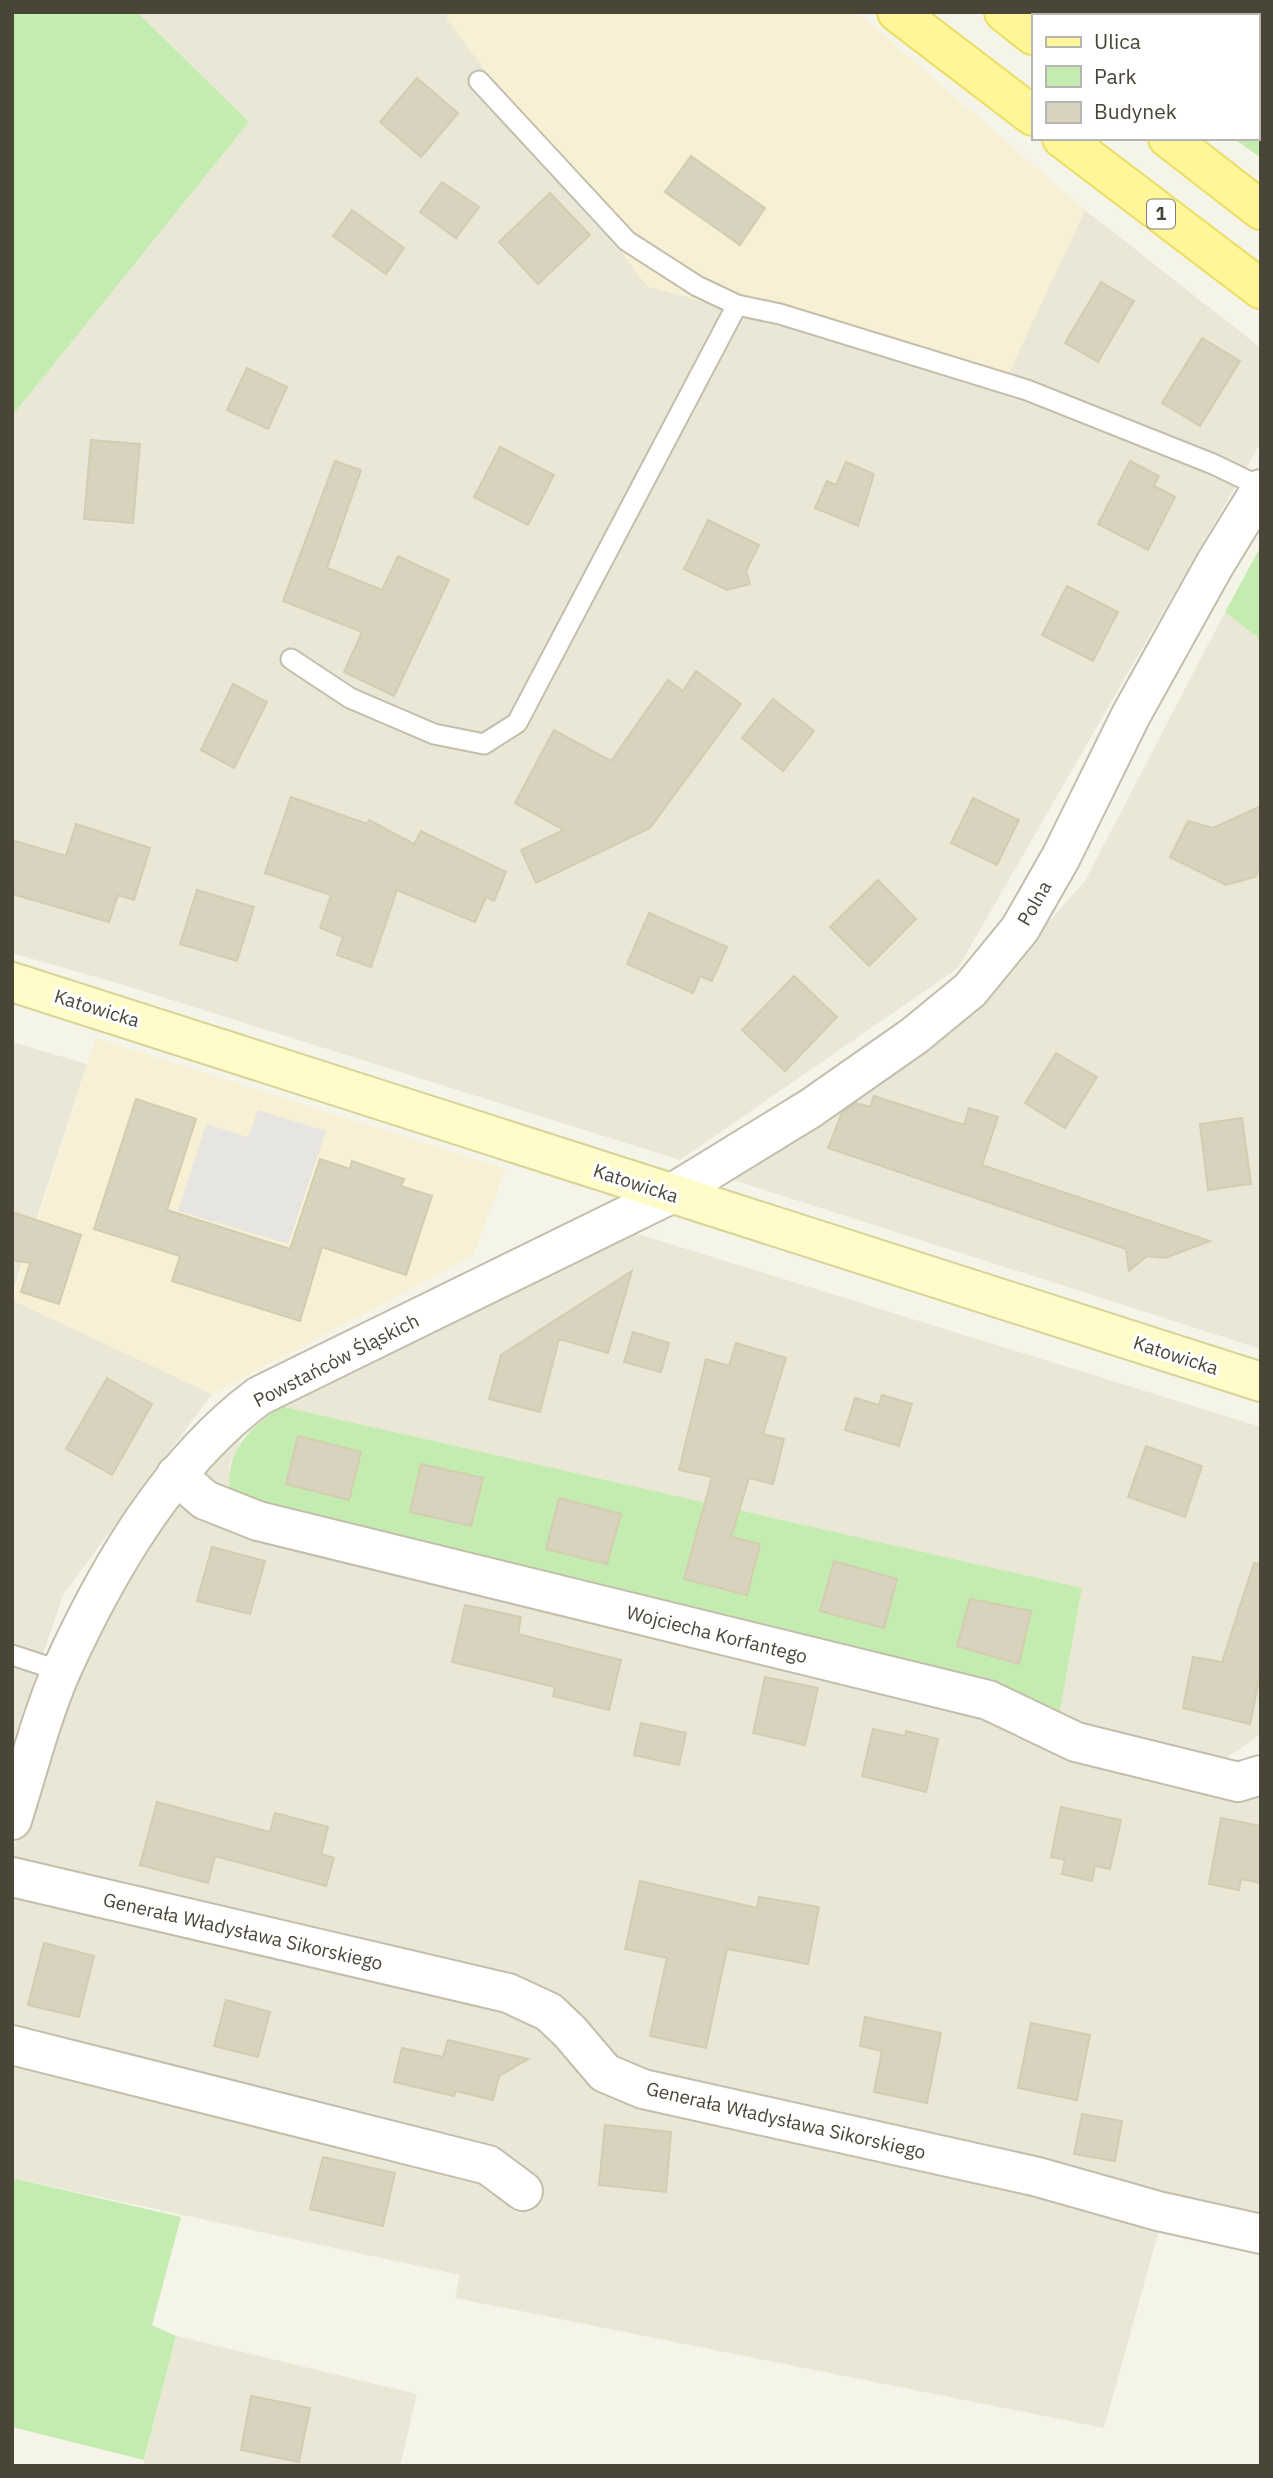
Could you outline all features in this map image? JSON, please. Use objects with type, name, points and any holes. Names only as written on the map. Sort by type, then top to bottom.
[{"type":"main road","points":[[897,12],[1032,115]]},
{"type":"main road","points":[[1004,12],[1032,34]]},
{"type":"main road","name":"1","points":[[1065,140],[1261,289]]},
{"type":"main road","points":[[1171,140],[1261,210]]},
{"type":"street","name":"Polna","points":[[671,1194],[811,1108],[914,1036],[970,990],[1020,929],[1061,858],[1131,715],[1215,564],[1261,488]]},
{"type":"street","name":"Katowicka","points":[[12,982],[1261,1382]]},
{"type":"street","name":"Powstańców Śląskich","points":[[12,1820],[61,1671],[134,1537],[176,1475],[231,1417],[259,1396],[671,1194]]},
{"type":"street","name":"Wojciecha Korfantego","points":[[176,1475],[205,1500],[258,1521],[988,1700],[1089,1746],[1238,1783],[1261,1775]]},
{"type":"street","name":"Generała Władysława Sikorskiego","points":[[12,1877],[508,1993],[549,2012],[605,2073],[643,2089],[1038,2178],[1158,2211],[1261,2234]]},
{"type":"street","points":[[12,2045],[488,2165],[523,2191]]},
{"type":"lane","points":[[480,81],[627,241],[697,286],[737,305],[780,314],[1027,390],[1213,464],[1261,488]]},
{"type":"lane","points":[[292,659],[350,698],[433,734],[484,744],[517,723],[737,305]]},
{"type":"lane","points":[[12,1655],[61,1671]]},
{"type":"shaded area","points":[[137,12],[448,12],[447,19],[647,286],[1004,383],[1085,210],[1261,348],[1261,442],[958,968],[680,1160],[127,986],[12,953],[12,416],[249,122]]},
{"type":"shaded area","points":[[448,12],[857,12],[1085,210],[1004,383],[647,286],[447,19]]},
{"type":"shaded area","points":[[1193,12],[1261,12],[1261,78],[1259,14]]},
{"type":"shaded area","points":[[1225,612],[1261,640],[1261,1349],[733,1180],[816,1118],[916,1058],[1013,962],[1085,881]]},
{"type":"shaded area","points":[[96,1038],[505,1169],[473,1256],[212,1394],[12,1300]]},
{"type":"shaded area","points":[[12,1042],[87,1064],[12,1294]]},
{"type":"shaded area","points":[[258,1110],[326,1131],[288,1244],[178,1211],[206,1124],[248,1137]]},
{"type":"shaded area","points":[[635,1233],[1261,1427],[1261,1734],[1224,1760],[1057,1728],[1082,1588],[280,1406]]},
{"type":"shaded area","points":[[12,1300],[212,1394],[63,1595],[12,1745]]},
{"type":"shaded area","points":[[242,1437],[228,1468],[1261,1786],[1261,2221],[1166,2205],[1104,2428],[455,2298],[460,2275],[12,2178],[12,1853],[71,1673],[190,1474]]},
{"type":"shaded area","points":[[176,2336],[417,2394],[400,2466],[143,2466]]},
{"type":"green space","points":[[12,12],[137,12],[249,122],[12,416]]},
{"type":"green space","points":[[1053,12],[1194,14],[1056,14]]},
{"type":"green space","points":[[1259,78],[1261,79],[1261,158],[1236,140],[1259,140]]},
{"type":"green space","points":[[1261,546],[1261,640],[1225,612]]},
{"type":"green space","points":[[280,1406],[1082,1588],[1057,1728],[261,1516],[230,1493],[231,1464],[241,1442]]},
{"type":"green space","points":[[12,2178],[181,2217],[152,2325],[176,2336],[144,2460],[12,2427]]},
{"type":"building","points":[[417,78],[458,113],[421,157],[380,122]]},
{"type":"building","points":[[691,156],[765,208],[740,245],[665,192]]},
{"type":"building","points":[[442,182],[479,207],[456,238],[420,212]]},
{"type":"building","points":[[550,193],[590,235],[538,284],[499,242]]},
{"type":"building","points":[[352,210],[404,248],[386,274],[333,236]]},
{"type":"building","points":[[1101,282],[1134,301],[1098,362],[1065,343]]},
{"type":"building","points":[[1202,338],[1240,361],[1200,426],[1162,403]]},
{"type":"building","points":[[247,368],[287,387],[268,429],[227,410]]},
{"type":"building","points":[[91,440],[140,444],[133,523],[84,519]]},
{"type":"building","points":[[500,447],[554,475],[528,525],[474,497]]},
{"type":"building","points":[[335,461],[361,470],[327,568],[382,590],[398,556],[449,580],[394,696],[344,672],[362,632],[283,601]]},
{"type":"building","points":[[1130,461],[1159,476],[1154,486],[1175,497],[1148,550],[1098,524]]},
{"type":"building","points":[[846,462],[874,474],[858,526],[815,508],[827,481],[836,485]]},
{"type":"building","points":[[708,520],[759,545],[746,571],[750,584],[727,590],[684,569]]},
{"type":"building","points":[[1067,586],[1118,612],[1093,661],[1042,635]]},
{"type":"building","points":[[696,671],[741,704],[650,828],[536,883],[521,850],[564,830],[515,803],[554,730],[611,761],[668,680],[683,691]]},
{"type":"building","points":[[233,684],[267,702],[234,768],[201,750]]},
{"type":"building","points":[[773,699],[814,731],[783,771],[742,738]]},
{"type":"building","points":[[291,797],[367,824],[369,820],[414,844],[421,831],[506,872],[494,901],[486,897],[475,922],[397,890],[371,967],[337,955],[343,937],[320,928],[331,895],[265,873]]},
{"type":"building","points":[[973,798],[1019,820],[997,865],[951,843]]},
{"type":"building","points":[[1261,806],[1261,866],[1255,877],[1226,885],[1170,857],[1188,821],[1213,828]]},
{"type":"building","points":[[76,824],[150,848],[134,900],[118,895],[109,922],[12,894],[12,840],[66,856]]},
{"type":"building","points":[[878,880],[916,919],[869,966],[830,927]]},
{"type":"building","points":[[197,890],[254,907],[237,961],[180,944]]},
{"type":"building","points":[[649,913],[727,947],[712,981],[700,976],[693,993],[627,964]]},
{"type":"building","points":[[794,976],[837,1017],[785,1071],[742,1030]]},
{"type":"building","points":[[1056,1053],[1097,1077],[1065,1128],[1025,1103]]},
{"type":"building","points":[[874,1096],[964,1125],[969,1108],[998,1117],[982,1165],[1210,1241],[1165,1258],[1147,1256],[1129,1271],[1126,1249],[828,1148],[842,1113],[856,1103],[870,1107]]},
{"type":"building","points":[[136,1099],[196,1119],[167,1210],[290,1249],[320,1159],[350,1169],[352,1161],[404,1179],[401,1186],[432,1196],[406,1275],[322,1247],[300,1321],[172,1281],[180,1256],[94,1229]]},
{"type":"building","points":[[1242,1118],[1251,1184],[1208,1190],[1200,1124]]},
{"type":"building","points":[[12,1212],[81,1235],[59,1304],[21,1292],[30,1263],[12,1260]]},
{"type":"building","points":[[632,1271],[608,1353],[559,1339],[540,1412],[489,1399],[501,1355]]},
{"type":"building","points":[[633,1332],[669,1343],[661,1372],[624,1362]]},
{"type":"building","points":[[736,1343],[786,1358],[763,1434],[784,1439],[773,1484],[749,1478],[731,1537],[760,1544],[747,1595],[684,1579],[712,1477],[679,1470],[706,1359],[729,1366]]},
{"type":"building","points":[[107,1378],[152,1404],[112,1475],[66,1449]]},
{"type":"building","points":[[882,1395],[912,1404],[899,1446],[845,1430],[855,1398],[879,1405]]},
{"type":"building","points":[[298,1436],[361,1452],[349,1500],[286,1484]]},
{"type":"building","points":[[1146,1446],[1202,1466],[1185,1517],[1128,1497]]},
{"type":"building","points":[[421,1464],[483,1478],[471,1526],[410,1512]]},
{"type":"building","points":[[559,1498],[621,1514],[607,1564],[546,1549]]},
{"type":"building","points":[[212,1547],[265,1561],[250,1614],[197,1601]]},
{"type":"building","points":[[834,1561],[897,1579],[884,1628],[820,1611]]},
{"type":"building","points":[[1254,1563],[1261,1564],[1261,1670],[1250,1724],[1183,1708],[1193,1657],[1222,1662]]},
{"type":"building","points":[[970,1599],[1031,1611],[1019,1664],[957,1646]]},
{"type":"building","points":[[465,1605],[521,1617],[518,1634],[621,1660],[609,1710],[553,1696],[555,1687],[452,1662]]},
{"type":"building","points":[[765,1677],[818,1688],[805,1745],[753,1733]]},
{"type":"building","points":[[641,1723],[686,1733],[679,1765],[634,1755]]},
{"type":"building","points":[[873,1729],[905,1736],[906,1731],[938,1739],[926,1792],[862,1776]]},
{"type":"building","points":[[157,1802],[270,1832],[275,1813],[328,1827],[321,1854],[334,1858],[326,1886],[215,1856],[208,1883],[140,1865]]},
{"type":"building","points":[[1061,1807],[1121,1820],[1110,1869],[1095,1866],[1092,1881],[1062,1874],[1065,1860],[1051,1857]]},
{"type":"building","points":[[1221,1818],[1261,1826],[1261,1883],[1241,1879],[1239,1890],[1209,1884]]},
{"type":"building","points":[[640,1881],[757,1908],[759,1897],[819,1907],[808,1964],[727,1949],[706,2048],[650,2036],[667,1958],[625,1949]]},
{"type":"building","points":[[44,1943],[94,1956],[79,2017],[28,2005]]},
{"type":"building","points":[[226,2000],[270,2012],[258,2057],[214,2046]]},
{"type":"building","points":[[865,2017],[941,2033],[927,2103],[874,2092],[882,2051],[860,2046]]},
{"type":"building","points":[[1031,2023],[1090,2035],[1077,2100],[1018,2088]]},
{"type":"building","points":[[448,2040],[528,2059],[499,2076],[493,2100],[456,2091],[454,2096],[394,2082],[402,2048],[443,2057]]},
{"type":"building","points":[[1082,2114],[1122,2121],[1115,2161],[1074,2154]]},
{"type":"building","points":[[605,2125],[671,2132],[666,2192],[599,2185]]},
{"type":"building","points":[[323,2157],[395,2173],[383,2226],[310,2209]]},
{"type":"building","points":[[251,2396],[310,2408],[299,2462],[241,2450]]}]
